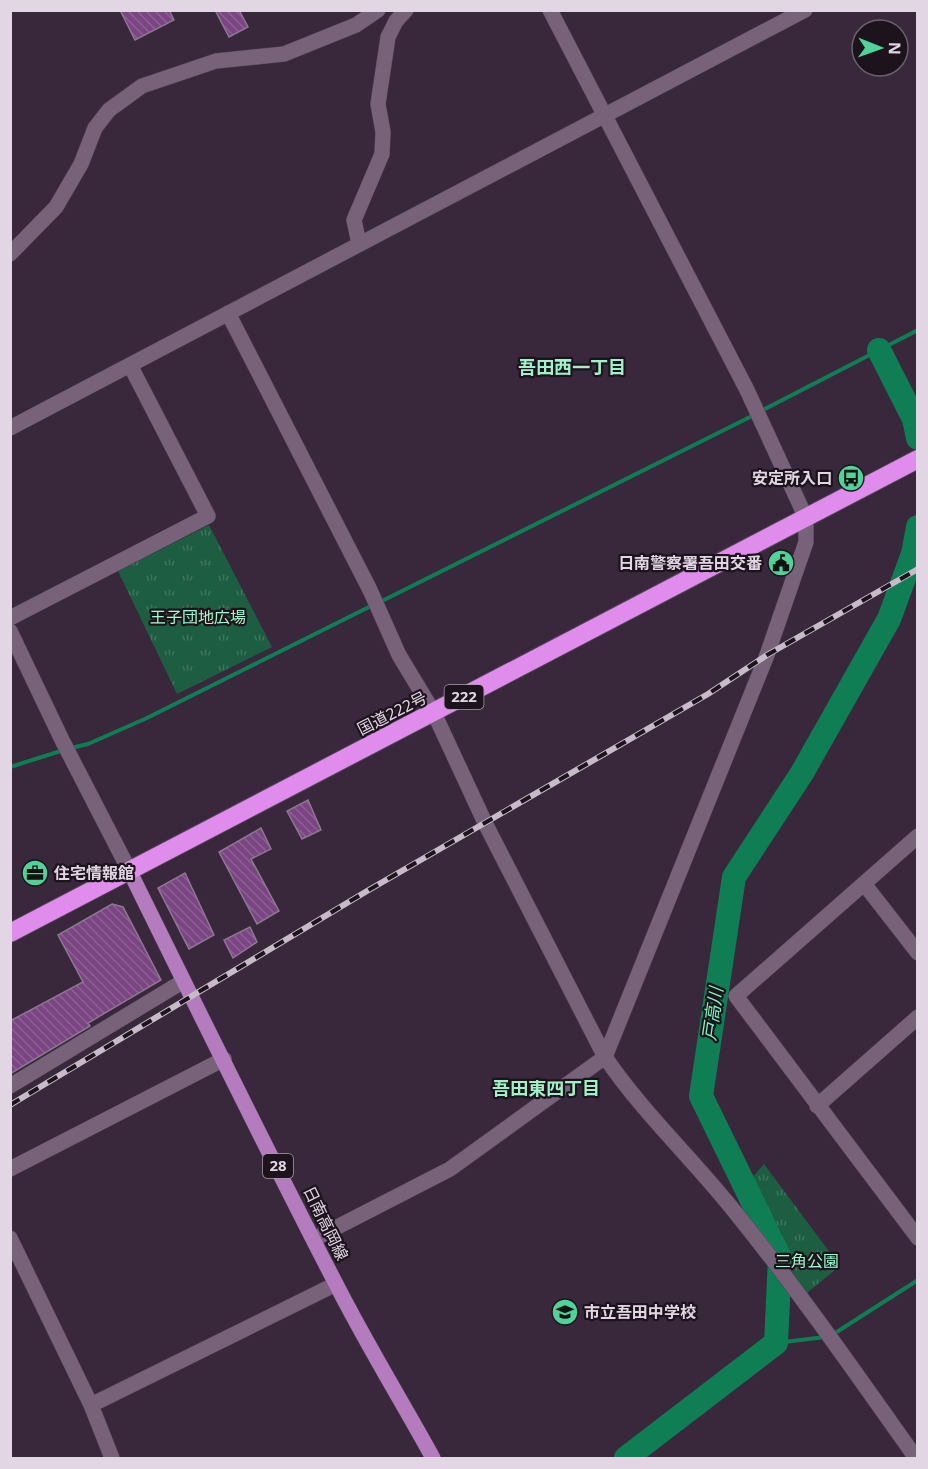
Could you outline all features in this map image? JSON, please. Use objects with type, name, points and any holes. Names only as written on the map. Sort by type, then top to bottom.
[{"type":"highway","name":"国道222号","points":[[10,933],[918,459]]},
{"type":"main road","name":"日南高岡線","points":[[129,870],[182,981],[224,1059],[336,1284],[433,1458]]},
{"type":"street","points":[[10,254],[56,207],[81,164],[95,128],[109,110],[142,86],[216,61],[284,54],[356,25],[378,10]]},
{"type":"street","points":[[359,244],[354,220],[382,154],[383,132],[378,104],[387,37],[396,21],[406,10]]},
{"type":"street","points":[[314,1239],[450,1169],[605,1057],[767,655],[806,542],[806,518],[747,390],[550,10]]},
{"type":"street","points":[[10,428],[359,244],[607,117],[805,10]]},
{"type":"street","points":[[228,313],[370,590],[399,655],[434,713],[475,803],[605,1057],[623,1084],[734,1210],[795,1288],[916,1458]]},
{"type":"street","points":[[10,618],[208,516],[130,365]]},
{"type":"street","points":[[10,631],[62,740],[129,870]]},
{"type":"street","points":[[918,836],[736,996],[918,1238]]},
{"type":"street","points":[[864,885],[918,953]]},
{"type":"street","points":[[10,1086],[182,981]]},
{"type":"street","points":[[817,1106],[918,1017]]},
{"type":"street","points":[[10,1169],[224,1059]]},
{"type":"street","points":[[10,1238],[91,1405],[112,1458]]},
{"type":"street","points":[[91,1405],[336,1284]]},
{"type":"green space","name":"王子団地広場","points":[[209,525],[272,647],[177,694],[118,571]]},
{"type":"green space","name":"三角公園","points":[[764,1164],[840,1266],[802,1297],[786,1278],[782,1234],[752,1178]]},
{"type":"building","points":[[120,10],[169,10],[174,20],[135,40]]},
{"type":"building","points":[[215,10],[239,10],[248,27],[229,37]]},
{"type":"building","points":[[308,800],[321,830],[302,839],[287,811]]},
{"type":"building","points":[[261,828],[271,849],[251,859],[279,911],[257,924],[219,852]]},
{"type":"building","points":[[185,873],[214,935],[189,949],[158,888]]},
{"type":"building","points":[[112,904],[123,907],[161,980],[88,1023],[90,1026],[10,1074],[10,1021],[83,982],[58,935]]},
{"type":"building","points":[[250,927],[257,942],[233,958],[224,940]]},
{"type":"waterway","points":[[761,411],[918,330]]},
{"type":"waterway","name":"戸高川","points":[[879,350],[914,419],[918,438]]},
{"type":"waterway","points":[[380,602],[754,415]]},
{"type":"waterway","name":"戸高川","points":[[626,1458],[776,1343],[780,1258],[701,1096],[734,877],[802,773],[889,619],[913,554],[918,527]]},
{"type":"waterway","points":[[71,748],[88,744],[147,718],[373,605]]},
{"type":"waterway","points":[[10,767],[64,750]]},
{"type":"waterway","points":[[832,1335],[918,1280]]},
{"type":"waterway","points":[[776,1343],[825,1337]]},
{"type":"railway","points":[[10,1105],[367,891],[708,694],[767,655],[918,569]]},
{"type":"place","name":"安定所入口","points":[[851,478]]},
{"type":"place","name":"日南警察署吾田交番","points":[[781,563]]},
{"type":"place","name":"住宅情報館","points":[[35,873]]},
{"type":"place","name":"市立吾田中学校","points":[[565,1312]]},
{"type":"district","name":"吾田西一丁目","points":[[572,368]]},
{"type":"district","name":"吾田東四丁目","points":[[546,1089]]}]
